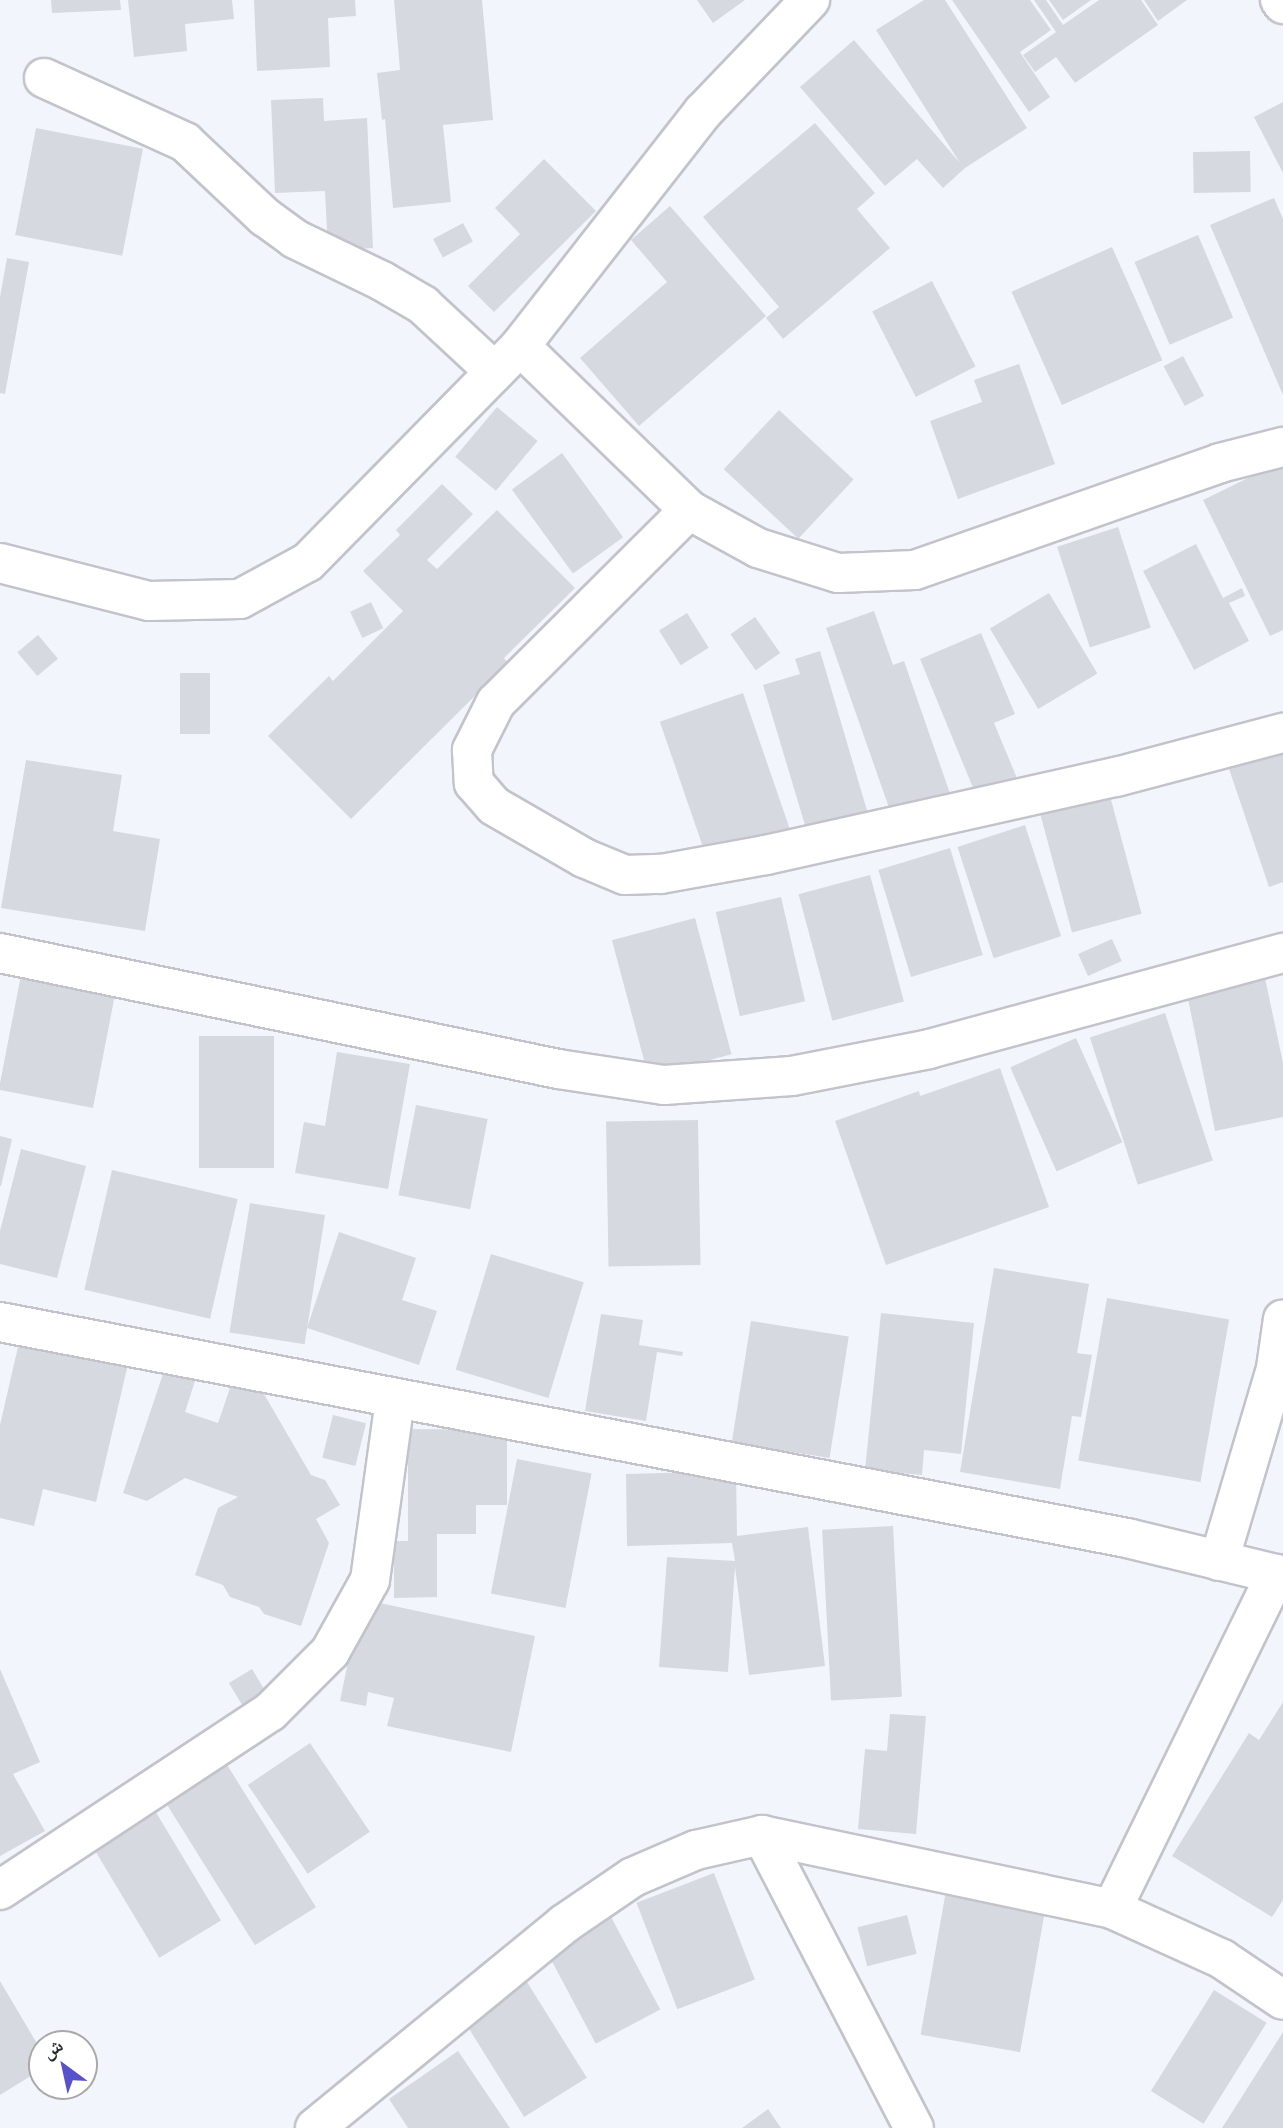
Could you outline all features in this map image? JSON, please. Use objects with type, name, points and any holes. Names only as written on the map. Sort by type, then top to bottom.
[{"type":"street","points":[[0,563],[149,601],[240,599],[308,562],[508,359],[704,112],[810,0]]},
{"type":"street","points":[[44,78],[185,142],[265,217],[295,239],[423,304],[508,359],[689,510],[758,548],[838,573],[915,570],[1220,463],[1283,447]]},
{"type":"street","points":[[689,510],[496,702],[472,750],[474,783],[494,806],[584,858],[625,875],[661,874],[766,855],[1116,777],[1283,733]]},
{"type":"street","points":[[0,953],[558,1069],[664,1085],[792,1076],[929,1049],[1283,953]]},
{"type":"street","points":[[1219,1560],[1276,1368],[1283,1319]]},
{"type":"street","points":[[0,1322],[1128,1538],[1279,1577],[1111,1909]]},
{"type":"street","points":[[0,1890],[270,1712],[330,1652],[370,1580],[395,1399]]},
{"type":"street","points":[[762,1835],[914,2128]]},
{"type":"street","points":[[315,2128],[564,1924],[633,1877],[696,1850],[762,1835],[1111,1909],[1222,1959],[1283,2000]]},
{"type":"building","points":[[51,0],[120,0],[121,10],[52,13]]},
{"type":"building","points":[[128,0],[232,0],[234,19],[185,24],[187,51],[134,57]]},
{"type":"building","points":[[254,0],[355,0],[356,16],[328,18],[330,67],[257,71]]},
{"type":"building","points":[[394,0],[482,0],[493,120],[443,125],[451,202],[393,208],[385,119],[382,120],[377,73],[400,70]]},
{"type":"building","points":[[697,0],[745,0],[713,23]]},
{"type":"building","points":[[924,0],[945,0],[1027,128],[965,168],[943,188],[917,159],[885,186],[800,87],[854,40],[960,163],[876,30]]},
{"type":"building","points":[[952,0],[1030,0],[1051,30],[1020,52],[1050,97],[1029,112]]},
{"type":"building","points":[[1034,0],[1046,0],[1063,25],[1099,0],[1141,0],[1158,25],[1075,83],[1056,57],[1035,72],[1023,55],[1056,32]]},
{"type":"building","points":[[1049,0],[1091,0],[1063,20]]},
{"type":"building","points":[[1144,0],[1187,0],[1158,21]]},
{"type":"building","points":[[323,98],[324,121],[367,118],[373,248],[328,251],[325,191],[275,193],[271,100]]},
{"type":"building","points":[[1283,102],[1283,173],[1254,117]]},
{"type":"building","points":[[815,123],[875,193],[857,209],[890,248],[783,339],[766,318],[779,307],[703,217]]},
{"type":"building","points":[[36,128],[143,149],[122,256],[15,235]]},
{"type":"building","points":[[1250,151],[1251,192],[1194,193],[1193,152]]},
{"type":"building","points":[[544,159],[596,211],[494,312],[468,286],[520,234],[495,208]]},
{"type":"building","points":[[1274,198],[1283,219],[1283,395],[1210,225]]},
{"type":"building","points":[[670,206],[766,316],[639,426],[580,358],[667,282],[631,240]]},
{"type":"building","points":[[463,223],[473,242],[443,258],[433,239]]},
{"type":"building","points":[[1198,235],[1233,318],[1170,345],[1134,262]]},
{"type":"building","points":[[1112,247],[1162,360],[1062,405],[1012,292]]},
{"type":"building","points":[[7,258],[29,262],[5,394],[0,393],[0,297]]},
{"type":"building","points":[[932,281],[976,367],[916,397],[872,311]]},
{"type":"building","points":[[1183,356],[1204,396],[1185,406],[1164,366]]},
{"type":"building","points":[[1019,364],[1055,464],[958,499],[930,421],[982,402],[974,380]]},
{"type":"building","points":[[497,407],[538,441],[496,491],[455,457]]},
{"type":"building","points":[[779,410],[854,480],[798,539],[724,469]]},
{"type":"building","points":[[562,453],[623,537],[573,574],[512,489]]},
{"type":"building","points":[[1283,461],[1283,630],[1270,636],[1203,500]]},
{"type":"building","points":[[442,484],[473,514],[427,560],[437,569],[497,510],[575,588],[504,658],[508,663],[351,819],[268,736],[329,676],[333,681],[403,611],[363,571],[400,535],[396,530]]},
{"type":"building","points":[[1118,527],[1151,628],[1090,648],[1057,547]]},
{"type":"building","points":[[1196,544],[1223,598],[1242,588],[1245,596],[1229,603],[1249,641],[1194,670],[1143,571]]},
{"type":"building","points":[[1049,593],[1097,674],[1038,709],[990,629]]},
{"type":"building","points":[[371,602],[383,628],[362,638],[350,612]]},
{"type":"building","points":[[874,611],[893,665],[904,661],[953,802],[894,822],[826,628]]},
{"type":"building","points":[[687,613],[709,648],[681,665],[659,630]]},
{"type":"building","points":[[755,617],[780,653],[756,670],[730,634]]},
{"type":"building","points":[[981,633],[1015,714],[994,723],[1019,783],[978,800],[920,659]]},
{"type":"building","points":[[38,635],[58,659],[37,676],[17,652]]},
{"type":"building","points":[[820,651],[871,824],[810,842],[763,685],[800,674],[795,659]]},
{"type":"building","points":[[180,673],[210,673],[210,734],[180,734]]},
{"type":"building","points":[[743,693],[793,838],[710,866],[660,722]]},
{"type":"building","points":[[1283,737],[1283,882],[1269,887],[1225,757]]},
{"type":"building","points":[[26,760],[122,775],[113,831],[160,839],[145,931],[1,908]]},
{"type":"building","points":[[1110,796],[1142,914],[1072,932],[1040,815]]},
{"type":"building","points":[[1025,825],[1061,936],[994,958],[957,847]]},
{"type":"building","points":[[950,848],[983,955],[911,977],[878,870]]},
{"type":"building","points":[[870,875],[904,1002],[832,1021],[799,894]]},
{"type":"building","points":[[781,897],[805,1001],[740,1016],[716,912]]},
{"type":"building","points":[[695,918],[731,1054],[648,1076],[612,940]]},
{"type":"building","points":[[1112,939],[1122,961],[1088,976],[1078,954]]},
{"type":"building","points":[[22,970],[116,988],[93,1108],[0,1090]]},
{"type":"building","points":[[1265,978],[1283,1063],[1283,1117],[1215,1131],[1187,994]]},
{"type":"building","points":[[1165,1013],[1213,1160],[1138,1185],[1090,1037]]},
{"type":"building","points":[[199,1036],[274,1036],[274,1168],[199,1168]]},
{"type":"building","points":[[1076,1038],[1122,1142],[1057,1171],[1010,1067]]},
{"type":"building","points":[[337,1052],[410,1064],[388,1189],[295,1173],[304,1122],[325,1126]]},
{"type":"building","points":[[1000,1068],[1049,1207],[886,1265],[835,1121],[919,1091],[920,1096]]},
{"type":"building","points":[[416,1105],[488,1119],[470,1209],[398,1195]]},
{"type":"building","points":[[698,1120],[701,1265],[609,1267],[606,1122]]},
{"type":"building","points":[[0,1136],[12,1139],[1,1186],[0,1186]]},
{"type":"building","points":[[21,1149],[86,1166],[57,1278],[0,1264],[0,1231]]},
{"type":"building","points":[[112,1170],[238,1199],[210,1319],[84,1290]]},
{"type":"building","points":[[250,1203],[325,1215],[305,1344],[230,1332]]},
{"type":"building","points":[[339,1232],[416,1258],[402,1300],[437,1311],[419,1365],[307,1328]]},
{"type":"building","points":[[491,1254],[584,1282],[548,1398],[456,1370]]},
{"type":"building","points":[[994,1268],[1089,1284],[1077,1353],[1092,1355],[1081,1417],[1072,1416],[1060,1489],[960,1472]]},
{"type":"building","points":[[1107,1298],[1229,1320],[1200,1482],[1078,1460]]},
{"type":"building","points":[[881,1313],[974,1323],[961,1454],[924,1450],[922,1475],[865,1470]]},
{"type":"building","points":[[601,1314],[643,1320],[639,1345],[683,1352],[682,1356],[657,1352],[646,1421],[585,1411]]},
{"type":"building","points":[[751,1321],[849,1336],[830,1458],[732,1442]]},
{"type":"building","points":[[20,1338],[128,1364],[96,1502],[43,1489],[34,1526],[0,1518],[0,1425]]},
{"type":"building","points":[[164,1371],[195,1381],[185,1412],[218,1423],[230,1388],[253,1375],[311,1475],[325,1480],[340,1505],[316,1519],[329,1543],[301,1626],[264,1614],[259,1607],[230,1597],[223,1585],[195,1575],[218,1508],[238,1497],[185,1478],[147,1501],[123,1493]]},
{"type":"building","points":[[333,1415],[366,1423],[355,1466],[322,1458]]},
{"type":"building","points":[[408,1429],[507,1430],[507,1505],[476,1505],[476,1534],[437,1534],[437,1597],[394,1598],[394,1541],[408,1541]]},
{"type":"building","points":[[517,1459],[592,1474],[565,1608],[491,1593]]},
{"type":"building","points":[[736,1471],[737,1536],[808,1527],[825,1666],[749,1675],[735,1567],[728,1672],[659,1667],[667,1557],[735,1561],[732,1543],[627,1546],[626,1474]]},
{"type":"building","points":[[893,1526],[902,1697],[831,1700],[822,1530]]},
{"type":"building","points":[[361,1599],[535,1636],[511,1752],[387,1726],[394,1698],[368,1692],[366,1706],[340,1701]]},
{"type":"building","points":[[0,1669],[40,1762],[13,1774],[45,1831],[0,1856]]},
{"type":"building","points":[[252,1669],[268,1696],[245,1709],[229,1683]]},
{"type":"building","points":[[1283,1702],[1283,1900],[1272,1917],[1172,1856],[1249,1733],[1259,1740]]},
{"type":"building","points":[[890,1714],[926,1716],[916,1834],[858,1829],[865,1749],[887,1751]]},
{"type":"building","points":[[310,1743],[370,1832],[308,1874],[248,1785]]},
{"type":"building","points":[[219,1752],[316,1907],[255,1945],[158,1790]]},
{"type":"building","points":[[151,1804],[221,1921],[159,1958],[89,1841]]},
{"type":"building","points":[[714,1873],[755,1979],[677,2009],[637,1903]]},
{"type":"building","points":[[947,1885],[1046,1903],[1020,2052],[921,2035]]},
{"type":"building","points":[[610,1915],[660,2009],[596,2044],[546,1949]]},
{"type":"building","points":[[907,1915],[917,1954],[867,1966],[858,1927]]},
{"type":"building","points":[[0,1981],[29,2030],[28,2078],[0,2095]]},
{"type":"building","points":[[527,1982],[587,2078],[524,2117],[464,2021]]},
{"type":"building","points":[[1214,1990],[1267,2023],[1204,2124],[1151,2091]]},
{"type":"building","points":[[1283,2032],[1283,2128],[1222,2128]]},
{"type":"building","points":[[458,2051],[510,2128],[408,2128],[389,2099]]},
{"type":"building","points":[[768,2109],[781,2128],[742,2128]]}]
